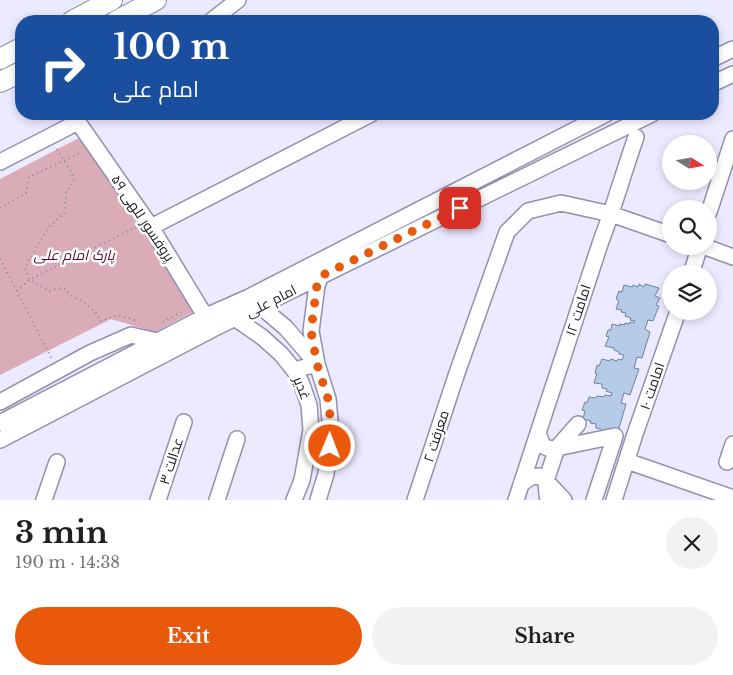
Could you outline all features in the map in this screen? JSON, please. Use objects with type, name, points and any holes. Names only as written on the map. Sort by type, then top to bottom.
[{"type":"main road","points":[[83,15],[112,0]]},
{"type":"main road","points":[[127,15],[156,0]]},
{"type":"main road","points":[[0,59],[15,51]]},
{"type":"main road","points":[[0,82],[15,75]]},
{"type":"street","points":[[219,15],[238,0]]},
{"type":"street","points":[[719,56],[733,49]]},
{"type":"street","points":[[719,81],[733,74]]},
{"type":"street","points":[[0,162],[50,137],[75,120]]},
{"type":"street","name":"پروفسور للهی ۵۹","points":[[79,120],[149,224],[213,329]]},
{"type":"street","points":[[149,224],[359,120]]},
{"type":"street","name":"امام علی","points":[[0,440],[235,319],[255,302],[595,120]]},
{"type":"street","name":"امام علی","points":[[0,423],[157,341],[202,309],[222,309],[255,302],[321,276],[640,120]]},
{"type":"street","name":"امامت ۱۲","points":[[516,500],[636,137]]},
{"type":"street","points":[[713,200],[733,138]]},
{"type":"street","name":"معرفت ۲","points":[[415,500],[457,373],[508,232],[528,211],[561,203],[611,214],[662,232]]},
{"type":"street","points":[[717,252],[733,257]]},
{"type":"street","name":"غدیر","points":[[318,500],[326,474],[332,432],[328,399],[317,364],[311,331],[317,285],[321,276]]},
{"type":"street","points":[[255,302],[286,328],[317,364],[294,370]]},
{"type":"street","name":"غدیر","points":[[222,309],[281,354],[301,382],[309,405],[311,430],[302,480],[294,500]]},
{"type":"street","name":"امامت ۱۰","points":[[614,500],[675,320]]},
{"type":"street","points":[[0,402],[90,353],[131,335],[157,341]]},
{"type":"street","name":"عدالت ۳","points":[[158,500],[184,422]]},
{"type":"street","points":[[548,500],[546,480],[557,448],[578,424]]},
{"type":"street","points":[[538,433],[543,446],[550,449],[615,436],[594,500]]},
{"type":"street","points":[[217,500],[237,439]]},
{"type":"street","points":[[727,462],[733,444]]},
{"type":"street","points":[[628,461],[733,498]]},
{"type":"street","points":[[44,500],[57,462]]},
{"type":"street","points":[[521,484],[531,477],[539,476],[546,480],[564,500]]},
{"type":"path","points":[[50,137],[74,179],[66,193],[65,212],[50,226],[25,268],[29,280],[50,291],[58,288],[65,289],[72,296],[84,302],[97,314],[100,321],[118,315],[145,324]]},
{"type":"path","points":[[0,208],[26,193],[29,177],[89,149]]},
{"type":"path","points":[[17,291],[29,280],[149,224]]},
{"type":"path","points":[[0,259],[58,370]]},
{"type":"path","points":[[161,323],[202,309]]},
{"type":"green space","name":"پارک امام علی","points":[[77,139],[85,139],[197,310],[155,332],[111,319],[0,375],[0,179]]},
{"type":"building","points":[[639,284],[644,287],[645,284],[659,288],[655,296],[660,298],[656,305],[659,306],[653,321],[648,320],[645,329],[650,332],[642,358],[637,357],[634,368],[639,369],[630,395],[624,393],[621,403],[626,404],[618,432],[601,432],[601,429],[596,428],[596,424],[583,419],[585,411],[582,410],[589,397],[611,396],[612,393],[602,388],[602,384],[594,383],[597,365],[599,366],[602,359],[610,361],[611,359],[622,360],[624,355],[619,354],[614,348],[605,346],[609,337],[606,336],[608,330],[611,330],[612,324],[620,326],[620,324],[634,323],[635,321],[625,316],[626,313],[616,309],[619,301],[616,299],[619,291],[622,292],[624,285],[638,287]]},
{"type":"route","points":[[330,446],[332,432],[328,399],[317,364],[311,331],[317,285],[321,276],[460,208]]}]
